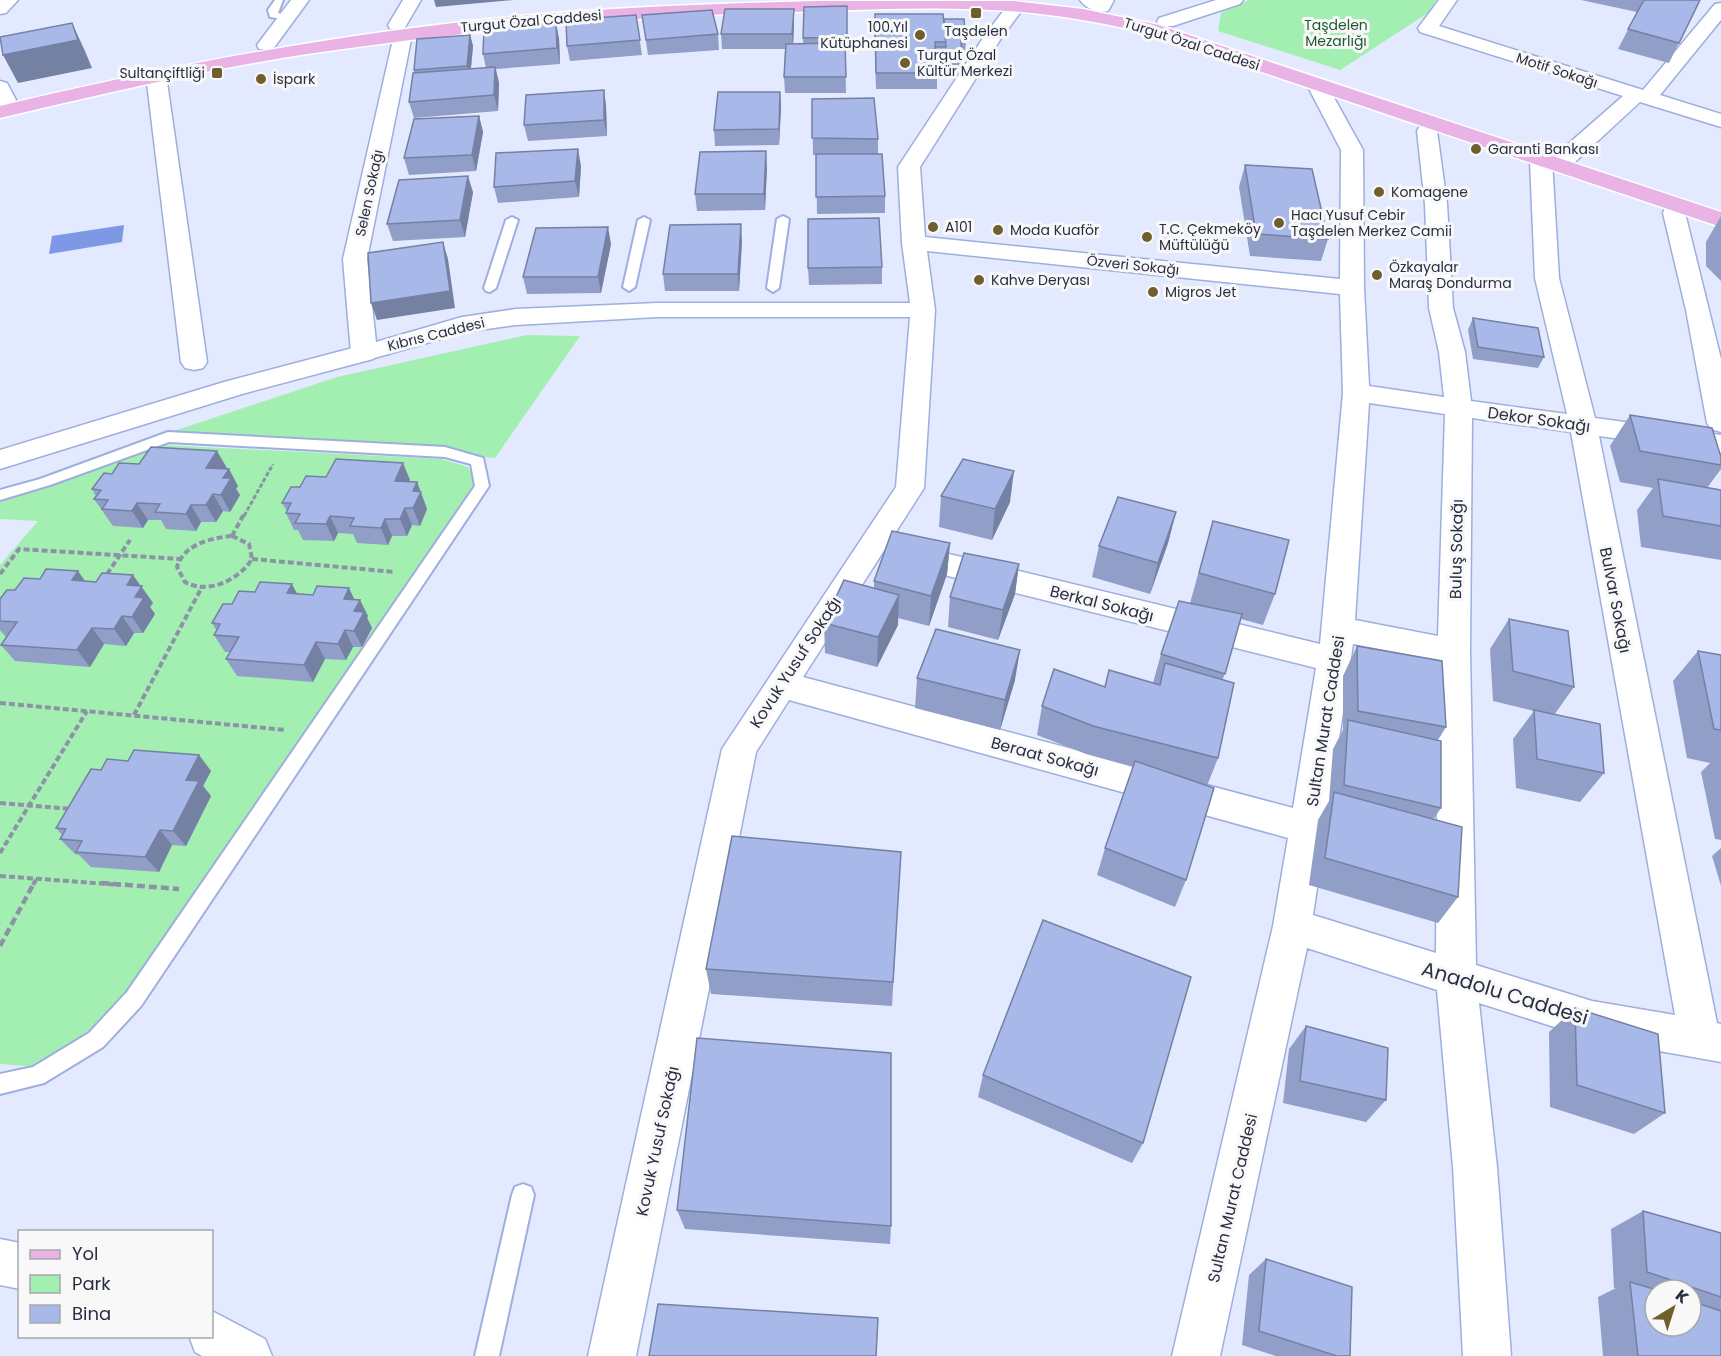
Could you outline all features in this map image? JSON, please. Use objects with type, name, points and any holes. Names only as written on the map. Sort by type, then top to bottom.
[{"type":"main road","name":"Turgut Özal Caddesi","points":[[3,102],[104,76],[266,45],[400,30],[584,5],[659,0]]},
{"type":"main road","name":"Turgut Özal Caddesi","points":[[1047,0],[1099,6],[1554,159],[1676,206],[1721,220]]},
{"type":"main road","name":"Turgut Özal Caddesi","points":[[3,102],[400,30],[677,9],[829,3],[1099,6]]},
{"type":"main road","name":"Turgut Özal Caddesi","points":[[1159,26],[1317,85],[1431,123],[1721,209]]},
{"type":"street","points":[[0,9],[9,0]]},
{"type":"street","points":[[266,45],[300,0]]},
{"type":"street","name":"Selen Sokağı","points":[[364,353],[355,259],[400,30],[412,0]]},
{"type":"street","points":[[1159,26],[1234,0]]},
{"type":"street","name":"Motif Sokağı","points":[[1448,0],[1440,14],[1427,28],[1721,121]]},
{"type":"street","name":"Kovuk Yusuf Sokağı","points":[[612,1356],[739,748],[783,685],[870,546],[910,488],[923,310],[914,243],[909,166],[992,38],[1016,6]]},
{"type":"street","points":[[1554,159],[1642,97],[1721,8]]},
{"type":"street","points":[[156,75],[194,362]]},
{"type":"street","name":"Sultan Murat Caddesi","points":[[1196,1356],[1292,926],[1336,644],[1356,393],[1352,288],[1352,150],[1317,85]]},
{"type":"street","name":"Buluş Sokağı","points":[[1431,123],[1427,131],[1436,204],[1441,308],[1452,352],[1459,409],[1454,651],[1456,978],[1474,1167],[1488,1356]]},
{"type":"street","name":"Bulvar Sokağı","points":[[1554,159],[1547,278],[1583,425],[1710,1041]]},
{"type":"street","points":[[1676,206],[1674,213],[1698,310],[1721,423]]},
{"type":"street","name":"Özveri Sokağı","points":[[914,243],[1352,288]]},
{"type":"street","name":"Kıbrıs Caddesi","points":[[0,460],[233,388],[462,325],[516,317],[657,310],[923,310]]},
{"type":"street","name":"Dekor Sokağı","points":[[1356,393],[1721,444]]},
{"type":"street","name":"Berkal Sokağı","points":[[870,546],[1336,644],[1454,651]]},
{"type":"street","name":"Beraat Sokağı","points":[[783,685],[1308,828]]},
{"type":"street","name":"Anadolu Caddesi","points":[[1292,926],[1592,1020],[1710,1041]]},
{"type":"street","points":[[0,1262],[18,1266]]},
{"type":"street","points":[[213,1336],[248,1356]]},
{"type":"lane","points":[[279,0],[273,10],[273,15],[286,18]]},
{"type":"lane","points":[[773,288],[783,219]]},
{"type":"lane","points":[[490,288],[512,220]]},
{"type":"lane","points":[[628,287],[644,220]]},
{"type":"lane","points":[[0,495],[45,482],[168,437],[445,452],[478,461],[482,486],[134,999],[96,1040],[37,1076],[0,1084]]},
{"type":"lane","points":[[487,1356],[523,1195]]},
{"type":"path","points":[[232,536],[285,444]]},
{"type":"path","points":[[232,536],[242,539],[249,544],[252,559],[238,576],[226,582],[202,587],[184,581],[179,575],[178,567],[187,551],[207,540],[232,536]]},
{"type":"path","points":[[107,574],[130,540]]},
{"type":"path","points":[[0,574],[19,549],[181,559]]},
{"type":"path","points":[[252,559],[423,574]]},
{"type":"path","points":[[134,715],[202,587]]},
{"type":"path","points":[[0,703],[315,732]]},
{"type":"path","points":[[0,853],[87,711]]},
{"type":"path","points":[[0,803],[83,810]]},
{"type":"path","points":[[0,876],[207,891]]},
{"type":"path","points":[[0,946],[37,878]]},
{"type":"green space","name":"Taşdelen Mezarlığı","points":[[1249,0],[1436,0],[1431,11],[1340,70],[1218,31],[1221,13]]},
{"type":"green space","points":[[527,335],[580,336],[495,458],[174,431],[337,377]]},
{"type":"green space","points":[[162,445],[441,459],[468,467],[477,485],[137,984],[96,1028],[38,1067],[0,1064],[0,565],[38,521],[0,519],[0,499]]},
{"type":"water","points":[[124,225],[122,242],[49,254],[52,236]]},
{"type":"building","points":[[1644,0],[1700,0],[1679,43],[1628,29]]},
{"type":"building","points":[[847,6],[847,37],[803,38],[804,7]]},
{"type":"building","points":[[725,9],[794,9],[792,34],[721,34]]},
{"type":"building","points":[[712,10],[718,34],[646,40],[642,15]]},
{"type":"building","name":"Turgut Özal Kültür Merkezi","points":[[875,14],[943,14],[946,42],[935,42],[938,73],[876,73]]},
{"type":"building","points":[[636,15],[640,40],[567,46],[566,20]]},
{"type":"building","points":[[944,19],[964,19],[966,41],[961,41],[962,57],[936,57],[935,47],[946,47]]},
{"type":"building","points":[[72,23],[78,40],[3,55],[0,37]]},
{"type":"building","points":[[556,23],[557,48],[483,54],[484,28]]},
{"type":"building","points":[[470,35],[467,66],[414,70],[417,39]]},
{"type":"building","points":[[845,43],[846,77],[784,77],[786,44]]},
{"type":"building","points":[[495,67],[494,95],[409,102],[413,73]]},
{"type":"building","points":[[604,90],[604,120],[524,125],[526,95]]},
{"type":"building","points":[[718,92],[780,92],[779,129],[714,130]]},
{"type":"building","points":[[874,98],[878,139],[812,138],[812,99]]},
{"type":"building","points":[[479,116],[472,155],[404,158],[414,119]]},
{"type":"building","points":[[578,149],[575,181],[494,187],[496,153]]},
{"type":"building","points":[[766,151],[764,194],[695,194],[700,152]]},
{"type":"building","points":[[816,154],[882,154],[885,196],[816,197]]},
{"type":"building","points":[[1245,165],[1312,169],[1328,239],[1256,234]]},
{"type":"building","points":[[468,176],[460,220],[387,224],[399,180]]},
{"type":"building","points":[[879,218],[882,267],[808,268],[808,219]]},
{"type":"building","points":[[741,224],[738,274],[663,274],[670,225]]},
{"type":"building","points":[[608,227],[598,277],[523,277],[536,228]]},
{"type":"building","points":[[443,242],[450,291],[371,303],[368,253]]},
{"type":"building","points":[[1473,318],[1538,328],[1544,357],[1478,347]]},
{"type":"building","points":[[1630,415],[1712,428],[1721,457],[1721,465],[1640,451]]},
{"type":"building","points":[[151,447],[217,451],[206,468],[229,469],[223,478],[231,478],[221,495],[213,494],[206,505],[191,505],[186,514],[155,512],[160,504],[137,503],[132,511],[102,509],[108,500],[94,499],[101,490],[92,489],[104,473],[112,474],[119,463],[139,464]]},
{"type":"building","points":[[336,459],[403,463],[395,481],[417,482],[413,491],[421,492],[413,508],[405,508],[400,519],[385,519],[381,528],[350,526],[354,518],[330,516],[326,524],[295,523],[300,514],[286,513],[291,503],[282,503],[291,487],[300,487],[306,476],[326,477]]},
{"type":"building","points":[[963,459],[1014,471],[995,509],[941,496]]},
{"type":"building","points":[[1658,479],[1721,490],[1721,526],[1663,516]]},
{"type":"building","points":[[1118,497],[1176,512],[1158,563],[1099,546]]},
{"type":"building","points":[[1213,521],[1289,540],[1275,594],[1199,573]]},
{"type":"building","points":[[892,531],[950,543],[931,596],[874,581]]},
{"type":"building","points":[[964,553],[1019,564],[1003,610],[950,597]]},
{"type":"building","points":[[46,569],[78,571],[72,580],[96,582],[102,573],[133,575],[127,585],[142,586],[135,597],[144,598],[132,617],[122,616],[114,629],[92,628],[77,650],[1,645],[17,622],[0,621],[0,599],[7,590],[15,590],[24,578],[40,579]]},
{"type":"building","points":[[844,580],[899,595],[878,637],[824,623]]},
{"type":"building","points":[[260,582],[292,584],[287,593],[313,595],[317,586],[349,588],[344,599],[360,600],[354,611],[364,612],[354,631],[345,630],[338,644],[316,642],[304,665],[226,659],[239,637],[214,635],[220,624],[212,623],[223,604],[232,604],[239,591],[255,592]]},
{"type":"building","points":[[1179,601],[1242,614],[1225,674],[1161,654]]},
{"type":"building","points":[[1509,619],[1568,631],[1574,687],[1513,671]]},
{"type":"building","points":[[936,629],[1020,650],[1005,700],[917,678]]},
{"type":"building","points":[[1357,646],[1442,661],[1446,727],[1358,711]]},
{"type":"building","points":[[1698,651],[1721,655],[1721,730],[1714,729]]},
{"type":"building","points":[[1165,663],[1234,683],[1218,758],[1093,726],[1042,706],[1054,669],[1105,687],[1109,670],[1160,685]]},
{"type":"building","points":[[1534,710],[1600,724],[1604,773],[1537,759]]},
{"type":"building","points":[[1348,720],[1441,741],[1441,808],[1344,785]]},
{"type":"building","points":[[134,750],[199,755],[186,780],[199,781],[173,831],[160,830],[145,857],[76,852],[82,841],[60,839],[66,829],[56,828],[91,769],[101,770],[107,759],[128,761]]},
{"type":"building","points":[[1135,761],[1214,788],[1186,880],[1105,848]]},
{"type":"building","points":[[1334,792],[1462,827],[1458,897],[1325,858]]},
{"type":"building","points":[[732,836],[901,852],[893,982],[706,969]]},
{"type":"building","points":[[1043,920],[1191,977],[1143,1143],[983,1075]]},
{"type":"building","points":[[1575,1008],[1658,1034],[1665,1113],[1577,1085]]},
{"type":"building","points":[[1306,1026],[1388,1048],[1386,1100],[1300,1081]]},
{"type":"building","points":[[697,1038],[891,1053],[891,1226],[677,1210]]},
{"type":"building","points":[[1643,1211],[1721,1233],[1721,1297],[1703,1291],[1703,1278],[1665,1278],[1647,1272]]},
{"type":"building","points":[[1266,1259],[1352,1287],[1350,1356],[1337,1356],[1259,1331]]},
{"type":"building","points":[[1630,1282],[1643,1286],[1643,1338],[1703,1338],[1703,1305],[1721,1311],[1721,1356],[1638,1356]]},
{"type":"building","points":[[658,1304],[878,1318],[876,1356],[649,1356]]},
{"type":"place","name":"Taşdelen","points":[[976,13]]},
{"type":"place","name":"100.Yıl Kütüphanesi","points":[[920,35]]},
{"type":"place","name":"Turgut Özal Kültür Merkezi","points":[[905,63]]},
{"type":"place","name":"Sultançiftliği","points":[[217,73]]},
{"type":"place","name":"İspark","points":[[261,79]]},
{"type":"place","name":"Garanti Bankası","points":[[1476,149]]},
{"type":"place","name":"Komagene","points":[[1379,192]]},
{"type":"place","name":"Hacı Yusuf Cebir Taşdelen Merkez Camii","points":[[1279,223]]},
{"type":"place","name":"A101","points":[[933,227]]},
{"type":"place","name":"Moda Kuaför","points":[[998,230]]},
{"type":"place","name":"T.C. Çekmeköy Müftülüğü","points":[[1147,237]]},
{"type":"place","name":"Özkayalar Maraş Dondurma","points":[[1377,275]]},
{"type":"place","name":"Kahve Deryası","points":[[979,280]]},
{"type":"place","name":"Migros Jet","points":[[1153,292]]}]
